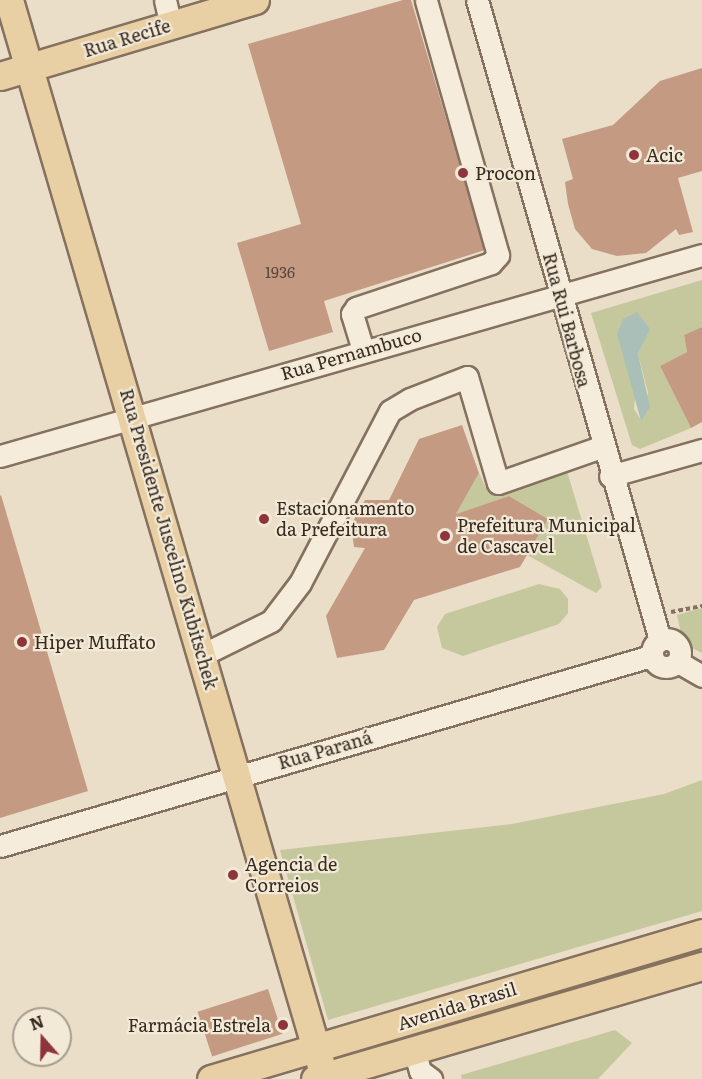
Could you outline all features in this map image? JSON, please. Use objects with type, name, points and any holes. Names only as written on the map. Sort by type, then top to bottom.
[{"type":"main road","name":"Rua Presidente Juscelino Kubitschek","points":[[9,0],[204,654],[316,1048],[321,1078]]},
{"type":"main road","name":"Rua Recife","points":[[0,76],[29,67],[168,12],[255,0]]},
{"type":"main road","name":"Avenida Brasil","points":[[211,1079],[702,933]]},
{"type":"main road","name":"Avenida Brasil","points":[[321,1078],[702,966]]},
{"type":"street","points":[[363,350],[352,314],[356,308],[491,263],[498,255],[426,0]]},
{"type":"street","name":"Rua Rui Barbosa","points":[[477,0],[601,447],[653,617],[656,648]]},
{"type":"street","name":"Rua Pernambuco","points":[[0,456],[363,350],[702,255]]},
{"type":"street","points":[[204,654],[271,621],[300,584],[390,411],[411,399],[467,377],[498,483],[601,447]]},
{"type":"street","points":[[610,476],[702,450]]},
{"type":"street","points":[[656,648],[678,644],[678,662],[702,676]]},
{"type":"street","name":"Rua Paraná","points":[[0,846],[656,648]]},
{"type":"street","points":[[414,1050],[420,1071],[431,1079]]},
{"type":"path","points":[[653,617],[702,606]]},
{"type":"green space","points":[[702,280],[702,327],[684,335],[687,352],[660,366],[691,428],[640,449],[632,445],[591,313]],"holes":[[[649,329],[638,354],[648,393],[641,420],[634,409],[636,387],[628,362]]]},
{"type":"green space","points":[[566,468],[602,587],[596,593],[527,555],[548,519],[509,496],[456,514],[479,473],[489,494]]},
{"type":"green space","points":[[539,584],[560,589],[568,599],[568,613],[559,624],[463,656],[442,648],[437,627],[445,614]]},
{"type":"green space","points":[[702,608],[702,653],[683,643],[677,615]]},
{"type":"green space","points":[[702,780],[702,911],[328,1020],[280,850],[512,824],[664,794]]},
{"type":"green space","points":[[615,1030],[632,1043],[598,1079],[462,1079],[461,1075]]},
{"type":"water","points":[[637,312],[650,329],[638,354],[650,407],[641,421],[617,334],[623,319]]},
{"type":"building","points":[[403,0],[411,0],[485,250],[324,301],[333,332],[269,351],[237,243],[301,224],[248,44]]},
{"type":"building","name":"Acic","points":[[702,68],[702,171],[678,178],[693,232],[679,235],[676,229],[646,253],[617,256],[592,249],[575,229],[568,204],[565,182],[573,179],[562,139],[613,125],[660,81]]},
{"type":"building","points":[[702,327],[702,422],[691,428],[660,366],[687,352],[684,335]]},
{"type":"building","name":"Prefeitura Municipal de Cascavel","points":[[462,425],[479,473],[456,514],[509,496],[548,519],[520,567],[414,600],[384,650],[337,658],[326,616],[365,548],[354,547],[351,525],[365,500],[389,500],[419,439]]},
{"type":"building","name":"Hiper Muffato","points":[[0,496],[88,791],[0,818]]},
{"type":"building","points":[[268,989],[283,1034],[212,1057],[198,1012]]},
{"type":"place","name":"Acic","points":[[634,155]]},
{"type":"place","name":"Procon","points":[[463,173]]},
{"type":"place","name":"Estacionamento da Prefeitura","points":[[264,519]]},
{"type":"place","name":"Prefeitura Municipal de Cascavel","points":[[445,536]]},
{"type":"place","name":"Hiper Muffato","points":[[22,642]]},
{"type":"place","name":"Agencia de Correios","points":[[233,875]]},
{"type":"place","name":"Farmácia Estrela","points":[[283,1025]]}]
